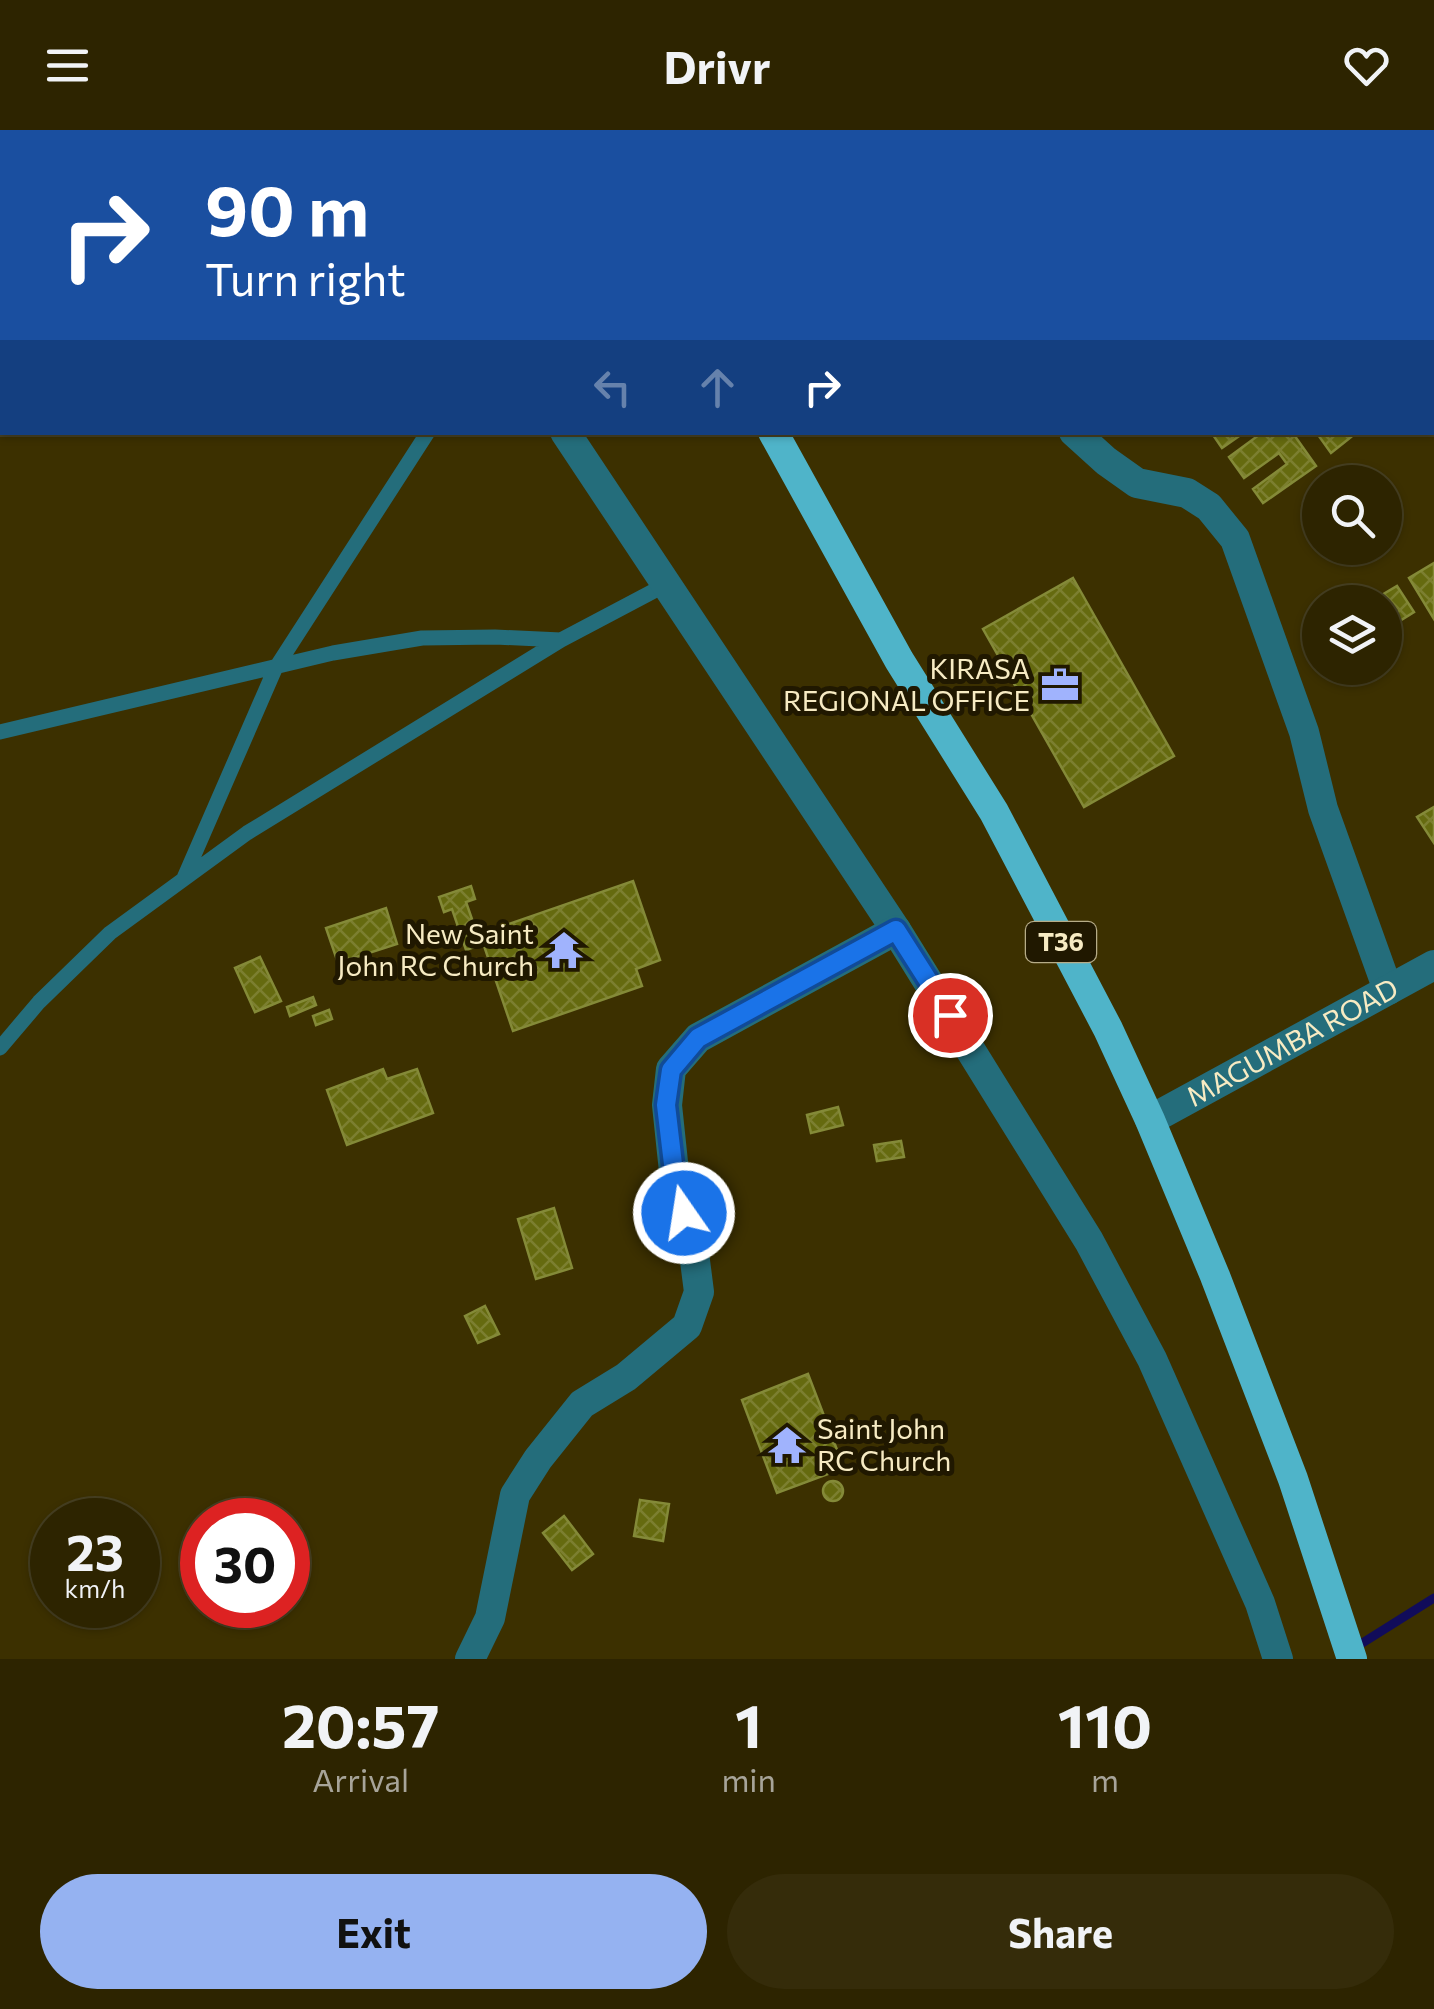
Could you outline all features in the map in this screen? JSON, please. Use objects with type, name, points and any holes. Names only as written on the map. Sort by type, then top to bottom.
[{"type":"highway","name":"T36","points":[[775,435],[899,660],[994,812],[1108,1029],[1215,1276],[1292,1479],[1352,1659]]},
{"type":"street","points":[[567,435],[896,930],[1089,1240],[1152,1359],[1260,1604],[1278,1659]]},
{"type":"street","points":[[1077,435],[1138,482],[1187,493],[1209,508],[1236,539],[1388,990]]},
{"type":"street","points":[[470,1659],[490,1618],[515,1495],[582,1404],[626,1376],[687,1326],[699,1292],[693,1244],[675,1181],[666,1105],[671,1070],[698,1038],[896,930]]},
{"type":"street","name":"MAGUMBA ROAD","points":[[1150,1120],[1434,965]]},
{"type":"lane","points":[[184,878],[274,668],[426,435]]},
{"type":"lane","points":[[0,1048],[39,1002],[110,934],[247,834],[562,640],[667,584]]},
{"type":"lane","points":[[0,732],[333,653],[422,638],[562,640]]},
{"type":"lane","points":[[0,719],[32,724]]},
{"type":"building","points":[[1213,435],[1241,435],[1222,448]]},
{"type":"building","points":[[1259,435],[1294,435],[1315,465],[1302,465],[1302,476],[1263,503],[1253,489],[1287,464],[1279,453],[1244,478],[1229,457]]},
{"type":"building","points":[[1318,435],[1349,435],[1351,437],[1331,453]]},
{"type":"building","points":[[1434,563],[1434,619],[1409,578]]},
{"type":"building","points":[[1073,578],[1174,756],[1084,807],[983,629]]},
{"type":"building","points":[[1402,594],[1414,612],[1402,620]]},
{"type":"building","points":[[1434,807],[1434,843],[1417,817]]},
{"type":"building","points":[[633,881],[660,960],[636,969],[642,986],[513,1031],[480,934]]},
{"type":"building","points":[[471,886],[475,899],[466,902],[481,945],[466,950],[452,909],[444,912],[439,897]]},
{"type":"building","points":[[386,908],[397,944],[338,963],[326,928]]},
{"type":"building","points":[[260,957],[281,1001],[255,1012],[235,968]]},
{"type":"building","points":[[313,997],[316,1005],[290,1016],[287,1007]]},
{"type":"building","points":[[329,1010],[332,1019],[316,1025],[313,1016]]},
{"type":"building","points":[[383,1069],[387,1079],[417,1069],[433,1113],[347,1145],[327,1090]]},
{"type":"building","points":[[838,1107],[843,1125],[811,1133],[807,1115]]},
{"type":"building","points":[[901,1141],[904,1157],[877,1161],[874,1145]]},
{"type":"building","points":[[554,1208],[572,1268],[536,1279],[518,1219]]},
{"type":"building","points":[[485,1306],[499,1334],[478,1343],[465,1316]]},
{"type":"building","points":[[808,1374],[844,1468],[777,1493],[742,1400]]},
{"type":"building","points":[[833,1481],[843,1491],[833,1501],[823,1491]]},
{"type":"building","points":[[640,1500],[669,1504],[663,1541],[634,1536]]},
{"type":"building","points":[[564,1516],[593,1554],[572,1570],[543,1533]]},
{"type":"waterway","points":[[1356,1647],[1434,1598]]},
{"type":"place","name":"KIRASA REGIONAL OFFICE","points":[[1060,685]]},
{"type":"place","name":"New Saint John RC Church","points":[[564,950]]},
{"type":"place","name":"Saint John RC Church","points":[[787,1445]]},
{"type":"route","points":[[684,1213],[675,1181],[666,1105],[671,1070],[698,1038],[896,930],[950,1015]]}]
